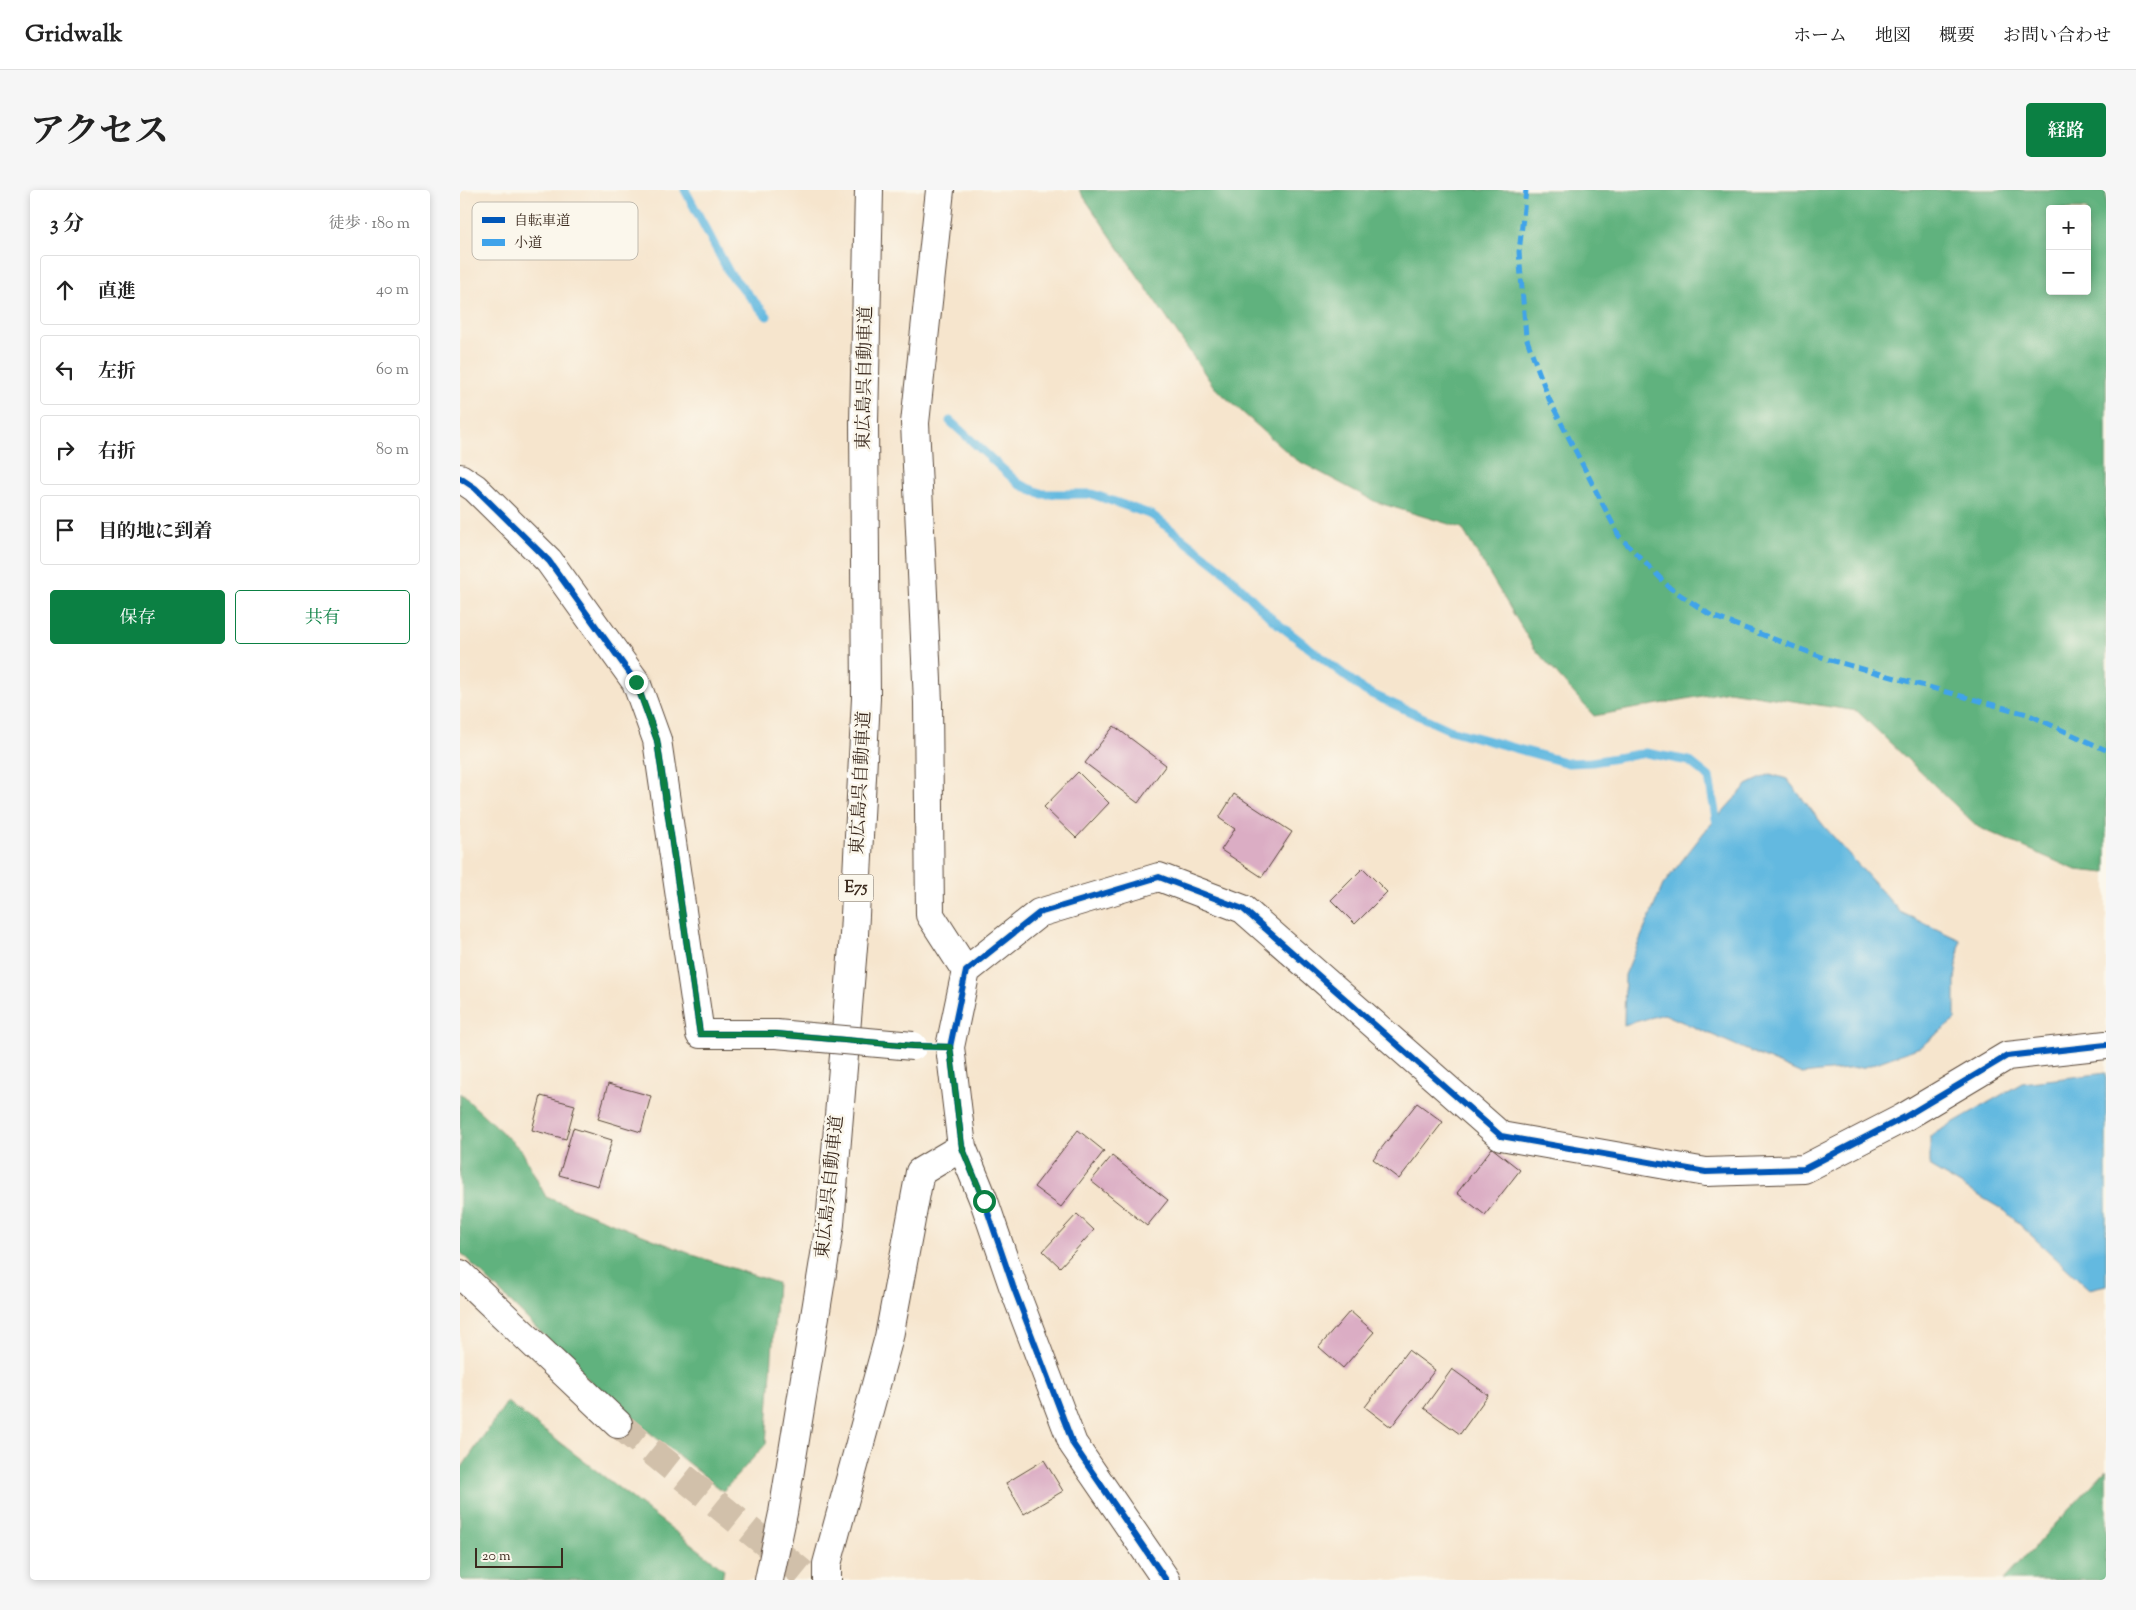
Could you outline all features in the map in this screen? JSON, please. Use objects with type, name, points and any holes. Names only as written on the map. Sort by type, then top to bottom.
[{"type":"main road","name":"東広島呉自動車道","points":[[769,1580],[783,1513],[830,1224],[854,936],[866,698],[864,424],[869,190]]},
{"type":"main road","points":[[940,190],[915,423],[928,702],[930,914],[966,971]]},
{"type":"main road","points":[[460,478],[475,488],[549,561],[636,682],[657,740],[700,1034],[776,1034],[913,1046],[950,1047]]},
{"type":"main road","points":[[1166,1580],[1073,1444],[1013,1286],[984,1201],[962,1147],[950,1047],[966,971],[1039,913],[1159,878],[1243,909],[1502,1136],[1706,1172],[1804,1168],[1902,1118],[2007,1056],[2106,1045]]},
{"type":"main road","points":[[827,1580],[827,1564],[888,1337],[920,1172],[962,1147]]},
{"type":"main road","points":[[460,1274],[618,1424]]},
{"type":"green space","points":[[1079,190],[2106,190],[2106,873],[2076,870],[1978,827],[1857,711],[1729,691],[1594,716],[1534,648],[1462,528],[1376,502],[1295,459],[1214,387]]},
{"type":"green space","points":[[460,1093],[522,1151],[546,1197],[696,1256],[777,1283],[766,1444],[723,1491],[610,1401],[460,1252]]},
{"type":"green space","points":[[507,1402],[724,1569],[722,1580],[460,1580],[460,1470]]},
{"type":"green space","points":[[2106,1470],[2106,1580],[2003,1580]]},
{"type":"water","points":[[1770,774],[1787,779],[1824,826],[1900,912],[1960,940],[1955,980],[1955,1020],[1920,1047],[1865,1067],[1802,1074],[1664,1014],[1624,1025],[1625,975],[1663,885],[1705,831],[1747,785]]},
{"type":"water","points":[[2106,1073],[2106,1285],[2089,1289],[2005,1211],[1930,1167],[1930,1136],[2022,1083]]},
{"type":"building","points":[[1114,726],[1166,765],[1138,803],[1085,763]]},
{"type":"building","points":[[1078,772],[1109,803],[1076,838],[1044,807]]},
{"type":"building","points":[[1234,794],[1292,832],[1262,877],[1221,850],[1235,829],[1219,818]]},
{"type":"building","points":[[1363,868],[1387,892],[1355,924],[1331,900]]},
{"type":"building","points":[[608,1084],[651,1096],[641,1132],[598,1119]]},
{"type":"building","points":[[541,1096],[575,1105],[566,1139],[532,1130]]},
{"type":"building","points":[[1417,1103],[1443,1122],[1399,1179],[1373,1159]]},
{"type":"building","points":[[573,1128],[612,1140],[598,1186],[559,1175]]},
{"type":"building","points":[[1078,1130],[1104,1151],[1061,1207],[1034,1187]]},
{"type":"building","points":[[1492,1148],[1520,1170],[1485,1215],[1457,1193]]},
{"type":"building","points":[[1112,1156],[1168,1200],[1147,1226],[1091,1181]]},
{"type":"building","points":[[1077,1214],[1094,1230],[1060,1267],[1043,1251]]},
{"type":"building","points":[[1350,1311],[1374,1332],[1343,1368],[1319,1347]]},
{"type":"building","points":[[1408,1350],[1435,1370],[1391,1427],[1365,1407]]},
{"type":"building","points":[[1452,1369],[1488,1395],[1460,1434],[1424,1408]]},
{"type":"building","points":[[1044,1460],[1063,1491],[1024,1514],[1006,1483]]},
{"type":"waterway","points":[[685,190],[730,274],[767,316]]},
{"type":"waterway","points":[[950,421],[1019,484],[1042,494],[1092,494],[1152,515],[1224,571],[1273,620],[1365,691],[1450,730],[1568,763],[1592,762],[1646,753],[1689,761],[1709,777],[1718,830]]},
{"type":"tunnel","points":[[618,1424],[811,1580]]},
{"type":"marked path","points":[[1526,190],[1519,252],[1526,337],[1549,399],[1619,536],[1670,588],[1712,616],[1830,660],[2027,714],[2106,750]]},
{"type":"cycle path","points":[[460,478],[475,488],[549,561],[636,682],[657,740],[700,1034],[776,1034],[913,1046],[950,1047]]},
{"type":"cycle path","points":[[1166,1580],[1073,1444],[1013,1286],[984,1201],[962,1147],[950,1047],[966,971],[1039,913],[1159,877],[1243,909],[1501,1136],[1706,1172],[1804,1169],[1903,1118],[2007,1056],[2106,1045]]},
{"type":"route","points":[[636,682],[657,740],[700,1034],[776,1034],[913,1046],[950,1047],[962,1147],[984,1201]]}]
